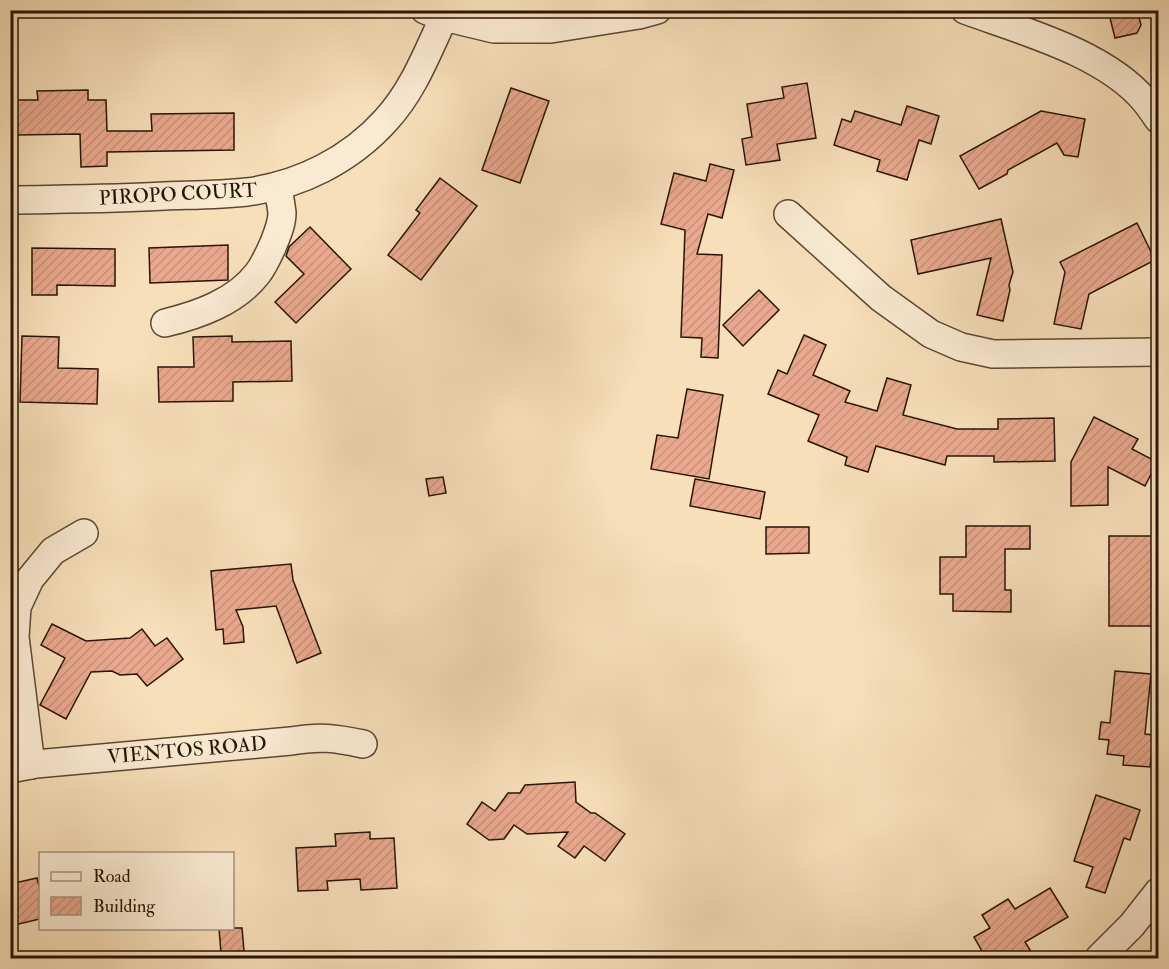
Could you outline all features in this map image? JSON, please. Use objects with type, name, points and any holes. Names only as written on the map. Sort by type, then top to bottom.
[{"type":"street","points":[[434,14],[494,29],[551,29],[657,10]]},
{"type":"street","points":[[965,10],[1079,53],[1100,64],[1154,101]]},
{"type":"street","name":"PIROPO COURT","points":[[10,200],[125,198],[246,192],[278,186],[312,174],[333,164],[361,144],[401,102],[412,84],[434,14]]},
{"type":"street","points":[[165,323],[205,311],[231,297],[258,273],[280,226],[282,214],[278,186]]},
{"type":"street","points":[[788,214],[881,298],[931,334],[961,347],[993,354],[1158,352]]},
{"type":"street","points":[[21,767],[15,637],[17,607],[30,579],[53,551],[84,532]]},
{"type":"street","name":"VIENTOS ROAD","points":[[21,767],[313,738],[335,738],[363,744]]},
{"type":"street","points":[[1099,958],[1132,925],[1158,892]]},
{"type":"building","points":[[1108,10],[1137,10],[1141,25],[1137,33],[1115,38]]},
{"type":"building","points":[[807,83],[816,138],[777,144],[780,160],[746,165],[742,139],[752,137],[747,104],[784,98],[782,87]]},
{"type":"building","points":[[511,88],[549,101],[520,183],[482,170]]},
{"type":"building","points":[[88,90],[88,100],[106,100],[107,131],[152,131],[151,114],[234,113],[234,150],[107,152],[107,166],[81,167],[80,134],[17,135],[17,100],[38,100],[37,91]]},
{"type":"building","points":[[907,106],[939,116],[931,144],[919,140],[907,180],[877,171],[880,160],[834,145],[842,119],[851,122],[855,111],[901,125]]},
{"type":"building","points":[[1041,111],[1085,119],[1078,157],[1064,155],[1057,143],[979,189],[960,156]]},
{"type":"building","points":[[710,164],[734,170],[722,218],[708,214],[697,254],[722,255],[718,358],[701,357],[702,338],[681,337],[685,230],[661,224],[674,173],[706,181]]},
{"type":"building","points":[[440,178],[477,206],[421,280],[388,255],[420,213],[416,210]]},
{"type":"building","points":[[1001,219],[1013,272],[1003,321],[977,315],[991,258],[918,274],[911,240]]},
{"type":"building","points":[[1137,223],[1155,260],[1089,294],[1081,329],[1054,324],[1065,272],[1060,262]]},
{"type":"building","points":[[310,227],[351,269],[296,323],[275,302],[304,274],[286,256],[289,247]]},
{"type":"building","points":[[228,245],[228,280],[150,283],[149,248]]},
{"type":"building","points":[[32,248],[115,249],[115,286],[57,285],[57,295],[32,295]]},
{"type":"building","points":[[759,290],[779,310],[743,346],[723,325]]},
{"type":"building","points":[[804,335],[826,345],[813,375],[850,391],[845,402],[877,411],[887,378],[911,385],[903,415],[957,429],[998,429],[998,419],[1054,418],[1055,461],[994,462],[994,456],[947,456],[945,465],[876,446],[868,472],[845,465],[847,457],[808,441],[819,415],[768,394],[778,370],[787,374]]},
{"type":"building","points":[[22,336],[59,337],[58,368],[98,369],[97,404],[20,402]]},
{"type":"building","points":[[232,336],[232,342],[291,341],[292,381],[233,382],[233,401],[159,402],[158,367],[194,367],[193,337]]},
{"type":"building","points":[[687,389],[723,395],[709,479],[651,469],[657,435],[678,438]]},
{"type":"building","points":[[1094,417],[1138,439],[1132,449],[1157,462],[1145,486],[1108,467],[1108,505],[1071,506],[1071,462]]},
{"type":"building","points":[[443,477],[446,493],[429,496],[426,479]]},
{"type":"building","points":[[695,479],[765,492],[760,519],[690,506]]},
{"type":"building","points":[[966,526],[1030,526],[1030,549],[1005,549],[1005,590],[1011,590],[1011,612],[953,611],[953,594],[940,594],[940,557],[966,557]]},
{"type":"building","points":[[766,527],[809,527],[809,553],[766,554]]},
{"type":"building","points":[[1109,536],[1153,536],[1152,592],[1157,592],[1157,626],[1109,626]]},
{"type":"building","points":[[291,564],[293,580],[321,653],[297,663],[276,606],[236,610],[243,627],[244,642],[224,644],[223,629],[216,630],[211,571]]},
{"type":"building","points":[[52,624],[86,641],[130,638],[142,629],[155,646],[167,638],[183,659],[147,686],[137,674],[120,675],[112,671],[91,672],[66,719],[40,705],[65,658],[41,645]]},
{"type":"building","points":[[1115,671],[1151,674],[1145,734],[1154,735],[1150,767],[1123,765],[1124,756],[1107,754],[1109,740],[1099,739],[1101,722],[1110,723]]},
{"type":"building","points":[[575,782],[576,802],[625,834],[605,861],[584,846],[575,858],[558,846],[568,832],[527,834],[514,825],[504,839],[489,840],[467,824],[482,802],[495,811],[508,793],[520,793],[525,785]]},
{"type":"building","points":[[1096,795],[1140,810],[1130,840],[1124,838],[1105,893],[1086,887],[1093,867],[1074,861]]},
{"type":"building","points":[[370,832],[370,839],[394,838],[397,888],[361,890],[360,879],[327,881],[328,890],[298,891],[296,848],[336,846],[335,834]]},
{"type":"building","points":[[37,878],[39,919],[10,926],[10,884]]},
{"type":"building","points":[[1050,888],[1068,917],[1025,942],[1035,958],[986,958],[974,937],[990,928],[982,915],[1008,899],[1015,909]]},
{"type":"building","points":[[242,928],[244,951],[221,953],[219,930]]}]
